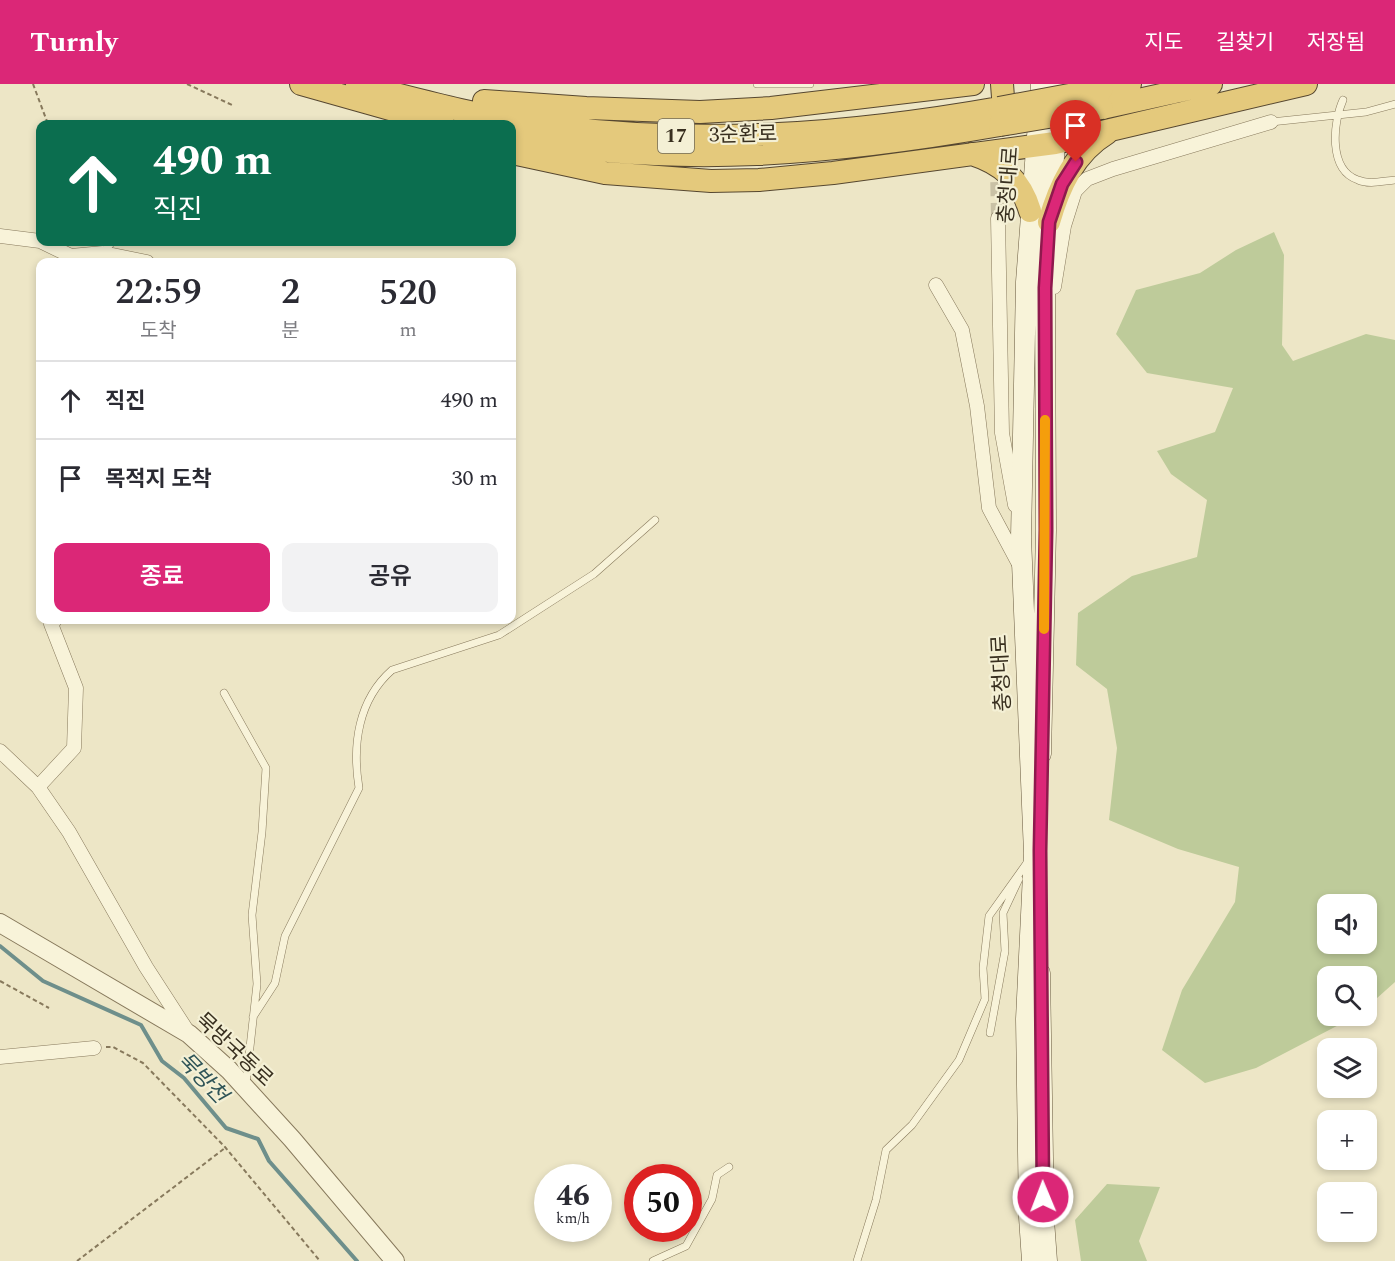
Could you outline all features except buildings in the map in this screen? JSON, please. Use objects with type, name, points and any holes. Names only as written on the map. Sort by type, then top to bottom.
[{"type":"highway","points":[[301,84],[428,120]]},
{"type":"highway","points":[[357,84],[504,103],[700,112],[771,108],[971,84]]},
{"type":"highway","name":"3순환로","points":[[357,84],[473,112],[555,127],[686,136],[821,132],[1000,117]]},
{"type":"highway","points":[[1002,84],[1007,149]]},
{"type":"highway","points":[[1079,84],[1082,137]]},
{"type":"highway","name":"3순환로","points":[[1102,98],[1130,84]]},
{"type":"highway","name":"3순환로","points":[[516,139],[602,150],[672,156],[732,156],[824,151],[1102,98],[1211,84]]},
{"type":"highway","points":[[516,154],[605,173],[711,181],[759,180],[833,173],[1045,144],[1306,84]]},
{"type":"highway","points":[[385,109],[417,120]]},
{"type":"highway","points":[[971,154],[990,161],[1007,172],[1021,187],[1040,217],[1072,167],[1092,143],[1113,130]]},
{"type":"main road","name":"충청대로","points":[[1041,84],[1045,144],[1040,217],[1045,288],[1046,530],[1040,851],[1044,1220],[1047,1261]]},
{"type":"main road","name":"충청대로","points":[[1045,144],[1059,84]]},
{"type":"main road","name":"충청대로","points":[[1032,1261],[1029,1217],[1026,1019],[1029,860],[1021,538],[1026,282],[1040,217]]},
{"type":"street","points":[[1045,373],[1056,272],[1064,226],[1075,191],[1087,179],[1113,169],[1271,122]]},
{"type":"street","points":[[998,218],[1002,433],[1021,538]]},
{"type":"street","points":[[0,236],[36,240]]},
{"type":"street","points":[[51,246],[71,256],[103,253],[127,258]]},
{"type":"street","points":[[936,285],[962,330],[976,406],[989,508],[1021,568]]},
{"type":"street","points":[[38,787],[74,748],[76,688],[51,624]]},
{"type":"street","points":[[0,751],[38,787],[102,887],[146,968],[189,1034]]},
{"type":"street","name":"묵방국동로","points":[[0,923],[189,1034],[245,1088],[292,1139],[395,1261]]},
{"type":"street","points":[[0,1057],[94,1048]]},
{"type":"lane","points":[[757,84],[810,84]]},
{"type":"lane","points":[[1342,100],[1336,115],[1334,132],[1343,169],[1356,180],[1370,183],[1395,180]]},
{"type":"lane","points":[[1271,122],[1366,112],[1395,104]]},
{"type":"lane","points":[[103,253],[109,246]]},
{"type":"lane","points":[[516,624],[594,573],[655,520]]},
{"type":"lane","points":[[253,1017],[275,983],[285,936],[359,788],[355,764],[356,733],[379,681],[392,670],[499,635],[516,624]]},
{"type":"lane","points":[[224,693],[266,768],[262,832],[252,915],[257,984],[245,1088]]},
{"type":"lane","points":[[990,1033],[1005,951],[1004,912],[1029,860]]},
{"type":"lane","points":[[857,1261],[876,1200],[886,1150],[912,1125],[959,1060],[986,999],[983,968],[989,916],[1029,860]]},
{"type":"lane","points":[[652,1261],[686,1246],[712,1199],[717,1175],[729,1167]]},
{"type":"path","points":[[33,84],[46,120]]},
{"type":"path","points":[[187,84],[232,105]]},
{"type":"path","points":[[0,981],[49,1008]]},
{"type":"path","points":[[94,1048],[113,1047],[143,1063],[225,1148],[320,1261]]},
{"type":"path","points":[[77,1261],[225,1148]]},
{"type":"green space","points":[[1274,232],[1284,255],[1282,345],[1293,361],[1366,334],[1395,340],[1395,982],[1377,998],[1377,966],[1317,966],[1317,1026],[1337,1026],[1256,1068],[1205,1083],[1162,1050],[1182,990],[1235,902],[1239,867],[1178,849],[1109,820],[1117,748],[1107,689],[1076,665],[1078,613],[1132,576],[1197,557],[1207,500],[1171,474],[1157,451],[1215,432],[1233,388],[1147,373],[1116,334],[1136,290],[1200,273],[1236,250]]},
{"type":"green space","points":[[1107,1184],[1160,1187],[1139,1241],[1147,1261],[1081,1261],[1075,1220]]},
{"type":"waterway","name":"묵방천","points":[[0,946],[43,981],[141,1025],[162,1061],[184,1078],[226,1128],[258,1139],[269,1161],[357,1261]]},
{"type":"tunnel","points":[[996,119],[998,218]]},
{"type":"slow traffic","points":[[1044,629],[1045,420]]},
{"type":"route","points":[[1043,1197],[1040,851],[1046,530],[1045,288],[1049,222],[1062,184],[1076,162]]}]
